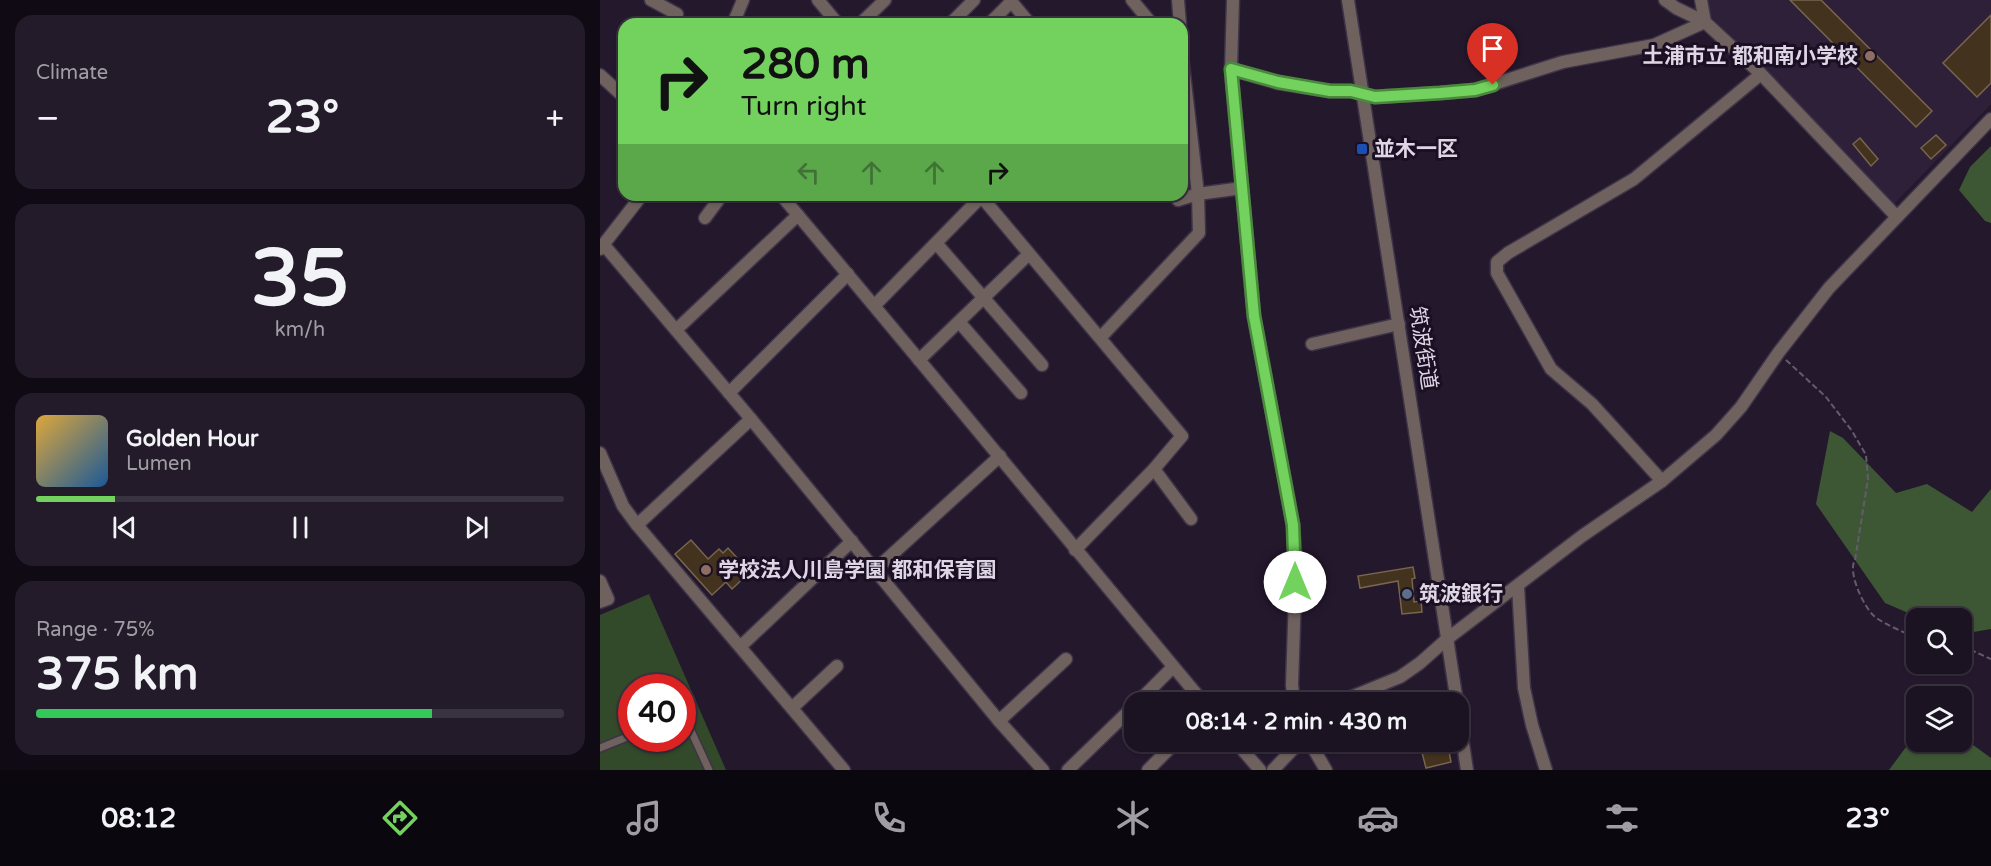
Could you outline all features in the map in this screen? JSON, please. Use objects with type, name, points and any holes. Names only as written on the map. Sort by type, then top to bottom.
[{"type":"street","points":[[651,0],[677,14],[675,18]]},
{"type":"street","points":[[736,18],[743,0]]},
{"type":"street","points":[[818,0],[833,18]]},
{"type":"street","points":[[866,18],[885,0]]},
{"type":"street","points":[[956,18],[974,0]]},
{"type":"street","points":[[1132,0],[1147,18]]},
{"type":"street","points":[[1178,0],[1180,18]]},
{"type":"street","points":[[1233,0],[1231,69],[1254,316],[1293,525],[1296,564],[1293,692]]},
{"type":"street","name":"筑波街道","points":[[1349,0],[1455,692]]},
{"type":"street","points":[[1665,0],[1705,22],[1761,74],[1897,217]]},
{"type":"street","points":[[1701,0],[1705,22]]},
{"type":"street","points":[[995,18],[1011,1],[1025,18]]},
{"type":"street","points":[[1231,69],[1278,82],[1330,91],[1351,91],[1375,97],[1475,90],[1563,62],[1654,45],[1705,22]]},
{"type":"street","points":[[1662,481],[1592,404],[1551,369],[1497,273],[1497,262],[1508,253],[1634,179],[1761,74]]},
{"type":"street","points":[[600,75],[618,91]]},
{"type":"street","points":[[1101,337],[1199,233],[1198,194],[1188,109]]},
{"type":"street","points":[[1364,692],[1400,677],[1420,663],[1447,639],[1582,536],[1662,481],[1716,435],[1741,407],[1779,352],[1829,288],[1991,118]]},
{"type":"street","points":[[1188,197],[1242,188]]},
{"type":"street","points":[[637,201],[602,247],[752,419],[999,721],[1043,770]]},
{"type":"street","points":[[705,218],[718,201]]},
{"type":"street","points":[[786,201],[875,305],[1194,692]]},
{"type":"street","points":[[875,305],[976,201]]},
{"type":"street","points":[[985,201],[1182,436],[1154,469],[1075,550]]},
{"type":"street","points":[[676,330],[798,215]]},
{"type":"street","points":[[936,243],[1041,365]]},
{"type":"street","points":[[920,360],[1029,254]]},
{"type":"street","points":[[729,393],[848,273]]},
{"type":"street","points":[[960,322],[1021,393]]},
{"type":"street","points":[[1312,344],[1399,324]]},
{"type":"street","points":[[637,525],[752,419]]},
{"type":"street","points":[[600,453],[623,506],[637,525],[843,770]]},
{"type":"street","points":[[875,570],[1000,456]]},
{"type":"street","points":[[1154,469],[1191,519]]},
{"type":"street","points":[[741,646],[852,541]]},
{"type":"street","points":[[600,581],[608,599],[600,602]]},
{"type":"street","points":[[1518,586],[1524,688],[1546,770]]},
{"type":"street","points":[[999,721],[1066,659]]},
{"type":"street","points":[[792,708],[837,666]]},
{"type":"street","points":[[1148,692],[1173,667]]},
{"type":"street","points":[[1068,770],[1124,716]]},
{"type":"street","points":[[1148,770],[1166,752]]},
{"type":"street","points":[[1244,752],[1260,770]]},
{"type":"street","points":[[1273,770],[1290,752]]},
{"type":"street","points":[[1315,752],[1326,770]]},
{"type":"street","points":[[1464,752],[1467,770]]},
{"type":"lane","points":[[600,748],[618,741]]},
{"type":"lane","points":[[696,742],[709,770]]},
{"type":"path","points":[[1779,352],[1826,397],[1866,454],[1868,479],[1855,560],[1852,564],[1853,579],[1874,616],[1906,632]]},
{"type":"path","points":[[1972,650],[1991,659]]},
{"type":"shaded area","name":"土浦市立 都和南小学校","points":[[1706,0],[1991,0],[1991,104],[1893,205],[1703,8]]},
{"type":"green space","points":[[1991,146],[1991,223],[1985,221],[1959,190],[1970,167]]},
{"type":"green space","points":[[1830,431],[1843,438],[1896,493],[1927,484],[1972,512],[1991,489],[1991,629],[1972,632],[1972,608],[1906,608],[1906,612],[1885,603],[1816,504]]},
{"type":"green space","points":[[649,594],[684,674],[618,674],[618,752],[696,752],[696,701],[726,770],[600,770],[600,615]]},
{"type":"green space","points":[[1972,744],[1991,758],[1991,770],[1889,770],[1906,747],[1906,752],[1972,752]]},
{"type":"building","points":[[1790,0],[1821,0],[1932,111],[1916,127]]},
{"type":"building","points":[[1991,15],[1991,83],[1977,97],[1943,63]]},
{"type":"building","points":[[1936,135],[1946,145],[1931,159],[1921,148]]},
{"type":"building","points":[[1860,138],[1878,159],[1871,166],[1853,144]]},
{"type":"building","points":[[691,540],[708,559],[719,549],[723,553],[728,548],[750,572],[732,589],[726,582],[712,595],[675,554]]},
{"type":"building","points":[[1413,567],[1414,602],[1421,601],[1422,612],[1402,614],[1398,581],[1360,588],[1358,576]]},
{"type":"building","points":[[1422,752],[1449,752],[1451,762],[1426,768]]},
{"type":"place","name":"土浦市立 都和南小学校","points":[[1870,56]]},
{"type":"place","name":"並木一区","points":[[1362,149]]},
{"type":"place","name":"学校法人川島学園 都和保育園","points":[[706,570]]},
{"type":"place","name":"筑波銀行","points":[[1407,594]]},
{"type":"route","points":[[1295,582],[1293,525],[1254,316],[1231,69],[1278,82],[1330,91],[1351,91],[1375,97],[1475,90],[1493,85]]}]
